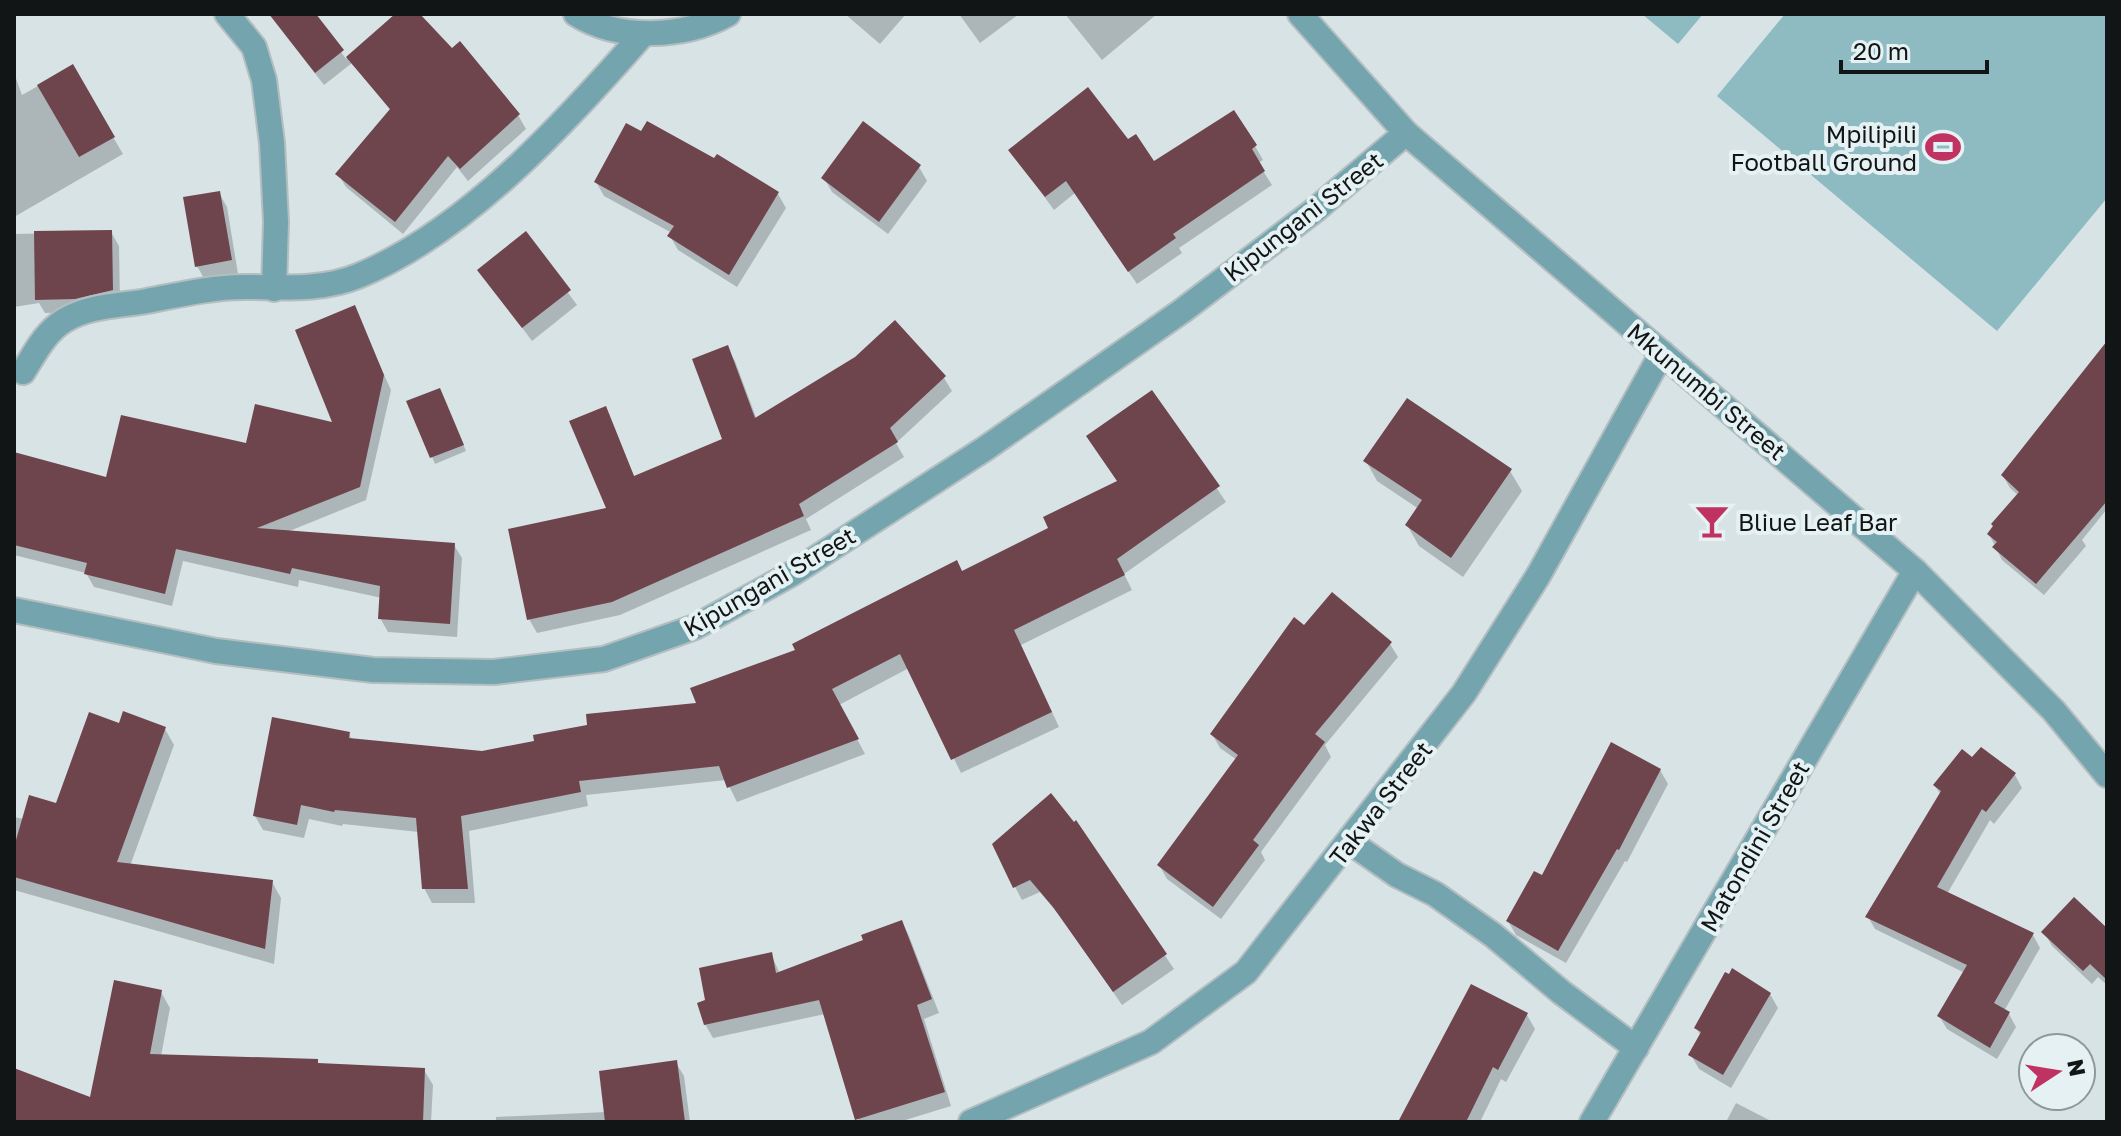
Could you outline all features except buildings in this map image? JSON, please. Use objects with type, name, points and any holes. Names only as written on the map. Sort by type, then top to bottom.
[{"type":"street","points":[[227,14],[240,26],[254,47],[264,80],[276,222],[274,289]]},
{"type":"street","points":[[576,14],[589,23],[643,34],[707,25],[728,14]]},
{"type":"street","name":"Mkunumbi Street","points":[[1300,14],[1406,133],[1915,571],[2054,711],[2107,775]]},
{"type":"street","points":[[23,372],[54,328],[64,320],[90,309],[242,287],[274,289],[357,277],[438,232],[497,183],[573,113],[643,34]]},
{"type":"street","name":"Kipungani Street","points":[[14,610],[216,651],[373,670],[494,672],[604,659],[695,627],[793,573],[986,448],[1182,311],[1315,210],[1406,133]]},
{"type":"street","name":"Takwa Street","points":[[971,1122],[1011,1114],[1151,1042],[1246,972],[1464,693],[1538,576],[1662,353]]},
{"type":"street","name":"Matondini Street","points":[[1592,1122],[1915,571]]},
{"type":"street","points":[[1350,842],[1397,875],[1435,894],[1493,935],[1561,992],[1636,1048]]},
{"type":"shaded area","points":[[1642,14],[1703,14],[1678,44]]},
{"type":"shaded area","name":"Mpilipili Football Ground","points":[[1785,14],[2107,14],[2107,198],[1997,331],[1717,96]]},
{"type":"place","name":"Mpilipili Football Ground","points":[[1943,147]]},
{"type":"place","name":"Bliue Leaf Bar","points":[[1712,521]]}]
